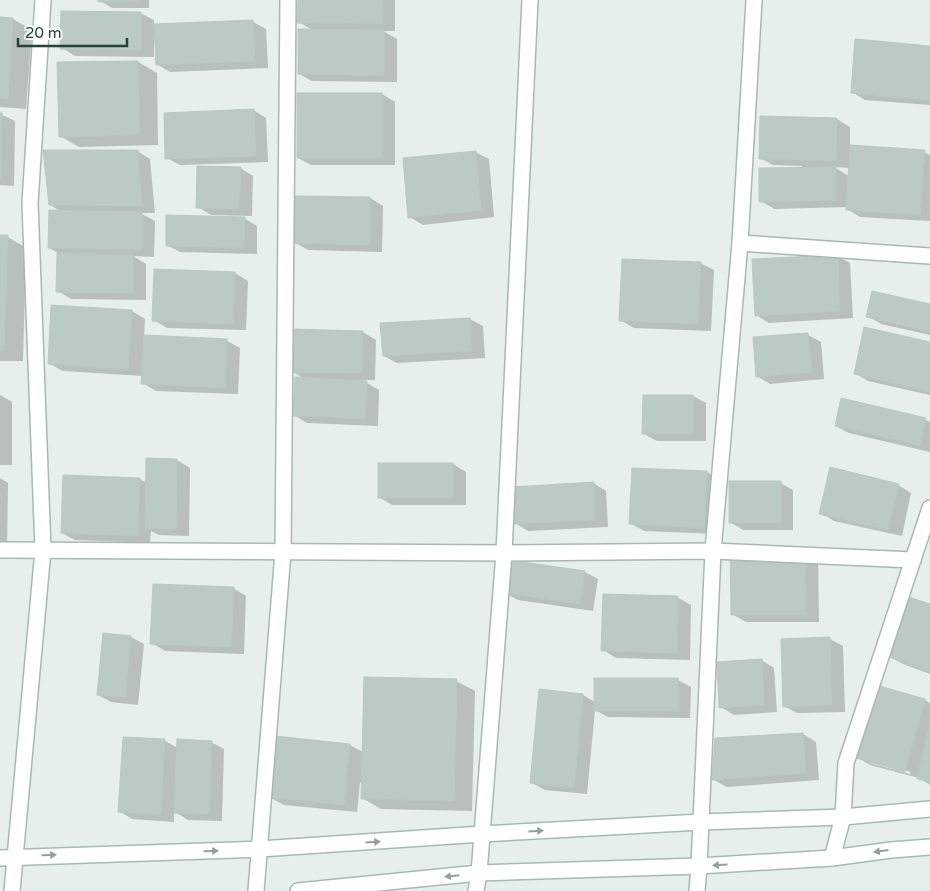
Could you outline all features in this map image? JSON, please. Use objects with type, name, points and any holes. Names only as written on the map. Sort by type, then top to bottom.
[{"type":"street","points":[[12,891],[8,857],[42,550],[30,203],[43,0]]},
{"type":"street","points":[[256,891],[283,552],[288,0]]},
{"type":"street","points":[[476,891],[504,553],[530,0]]},
{"type":"street","points":[[697,891],[713,550],[740,243],[754,0]]},
{"type":"street","points":[[740,243],[930,256]]},
{"type":"street","points":[[832,858],[843,817],[846,763],[930,508]]},
{"type":"street","points":[[0,550],[504,553],[713,550],[913,560]]},
{"type":"street","points":[[8,857],[260,849],[482,834],[701,822],[843,817],[930,809]]},
{"type":"street","points":[[298,891],[478,873],[699,866],[832,858],[930,847]]},
{"type":"building","points":[[98,0],[137,0],[137,1],[98,2]]},
{"type":"building","points":[[298,0],[382,0],[382,24],[297,23]]},
{"type":"building","points":[[61,11],[141,12],[141,50],[60,49]]},
{"type":"building","points":[[0,17],[13,18],[8,99],[0,98]]},
{"type":"building","points":[[253,20],[255,61],[156,65],[154,24]]},
{"type":"building","points":[[298,29],[384,30],[384,76],[298,74]]},
{"type":"building","points":[[855,39],[930,46],[930,100],[851,93]]},
{"type":"building","points":[[138,61],[140,135],[59,137],[57,62]]},
{"type":"building","points":[[297,93],[382,93],[382,158],[297,158]]},
{"type":"building","points":[[254,109],[256,156],[165,159],[164,113]]},
{"type":"building","points":[[0,113],[2,113],[1,179],[0,179]]},
{"type":"building","points":[[760,116],[837,118],[836,161],[759,159]]},
{"type":"building","points":[[850,145],[925,150],[920,215],[846,210]]},
{"type":"building","points":[[43,150],[138,150],[142,206],[49,205]]},
{"type":"building","points":[[476,151],[481,210],[408,218],[403,158]]},
{"type":"building","points":[[197,166],[241,167],[239,209],[196,208]]},
{"type":"building","points":[[836,167],[836,200],[759,202],[759,168]]},
{"type":"building","points":[[294,196],[370,197],[370,245],[293,243]]},
{"type":"building","points":[[49,210],[142,212],[142,250],[48,248]]},
{"type":"building","points":[[166,215],[245,217],[244,248],[166,246]]},
{"type":"building","points":[[0,235],[8,235],[4,351],[0,351]]},
{"type":"building","points":[[57,253],[133,255],[133,293],[56,292]]},
{"type":"building","points":[[838,255],[840,311],[755,316],[752,259]]},
{"type":"building","points":[[622,259],[701,262],[698,324],[619,321]]},
{"type":"building","points":[[154,269],[235,272],[233,324],[152,321]]},
{"type":"building","points":[[872,291],[930,304],[930,332],[866,317]]},
{"type":"building","points":[[51,305],[132,310],[128,370],[48,364]]},
{"type":"building","points":[[470,318],[472,351],[383,356],[380,323]]},
{"type":"building","points":[[864,327],[930,342],[930,392],[854,374]]},
{"type":"building","points":[[291,329],[363,331],[362,373],[290,372]]},
{"type":"building","points":[[808,333],[812,372],[756,377],[753,337]]},
{"type":"building","points":[[144,335],[227,339],[225,388],[141,384]]},
{"type":"building","points":[[295,377],[367,381],[365,419],[293,416]]},
{"type":"building","points":[[643,395],[693,395],[693,434],[642,434]]},
{"type":"building","points":[[841,398],[926,418],[920,446],[835,426]]},
{"type":"building","points":[[146,458],[177,459],[176,529],[145,529]]},
{"type":"building","points":[[378,463],[453,463],[453,498],[378,498]]},
{"type":"building","points":[[830,467],[899,484],[888,530],[819,514]]},
{"type":"building","points":[[632,468],[707,471],[704,528],[629,524]]},
{"type":"building","points":[[63,475],[140,478],[138,536],[61,533]]},
{"type":"building","points":[[729,481],[781,481],[781,523],[729,523]]},
{"type":"building","points":[[594,482],[595,520],[514,524],[512,487]]},
{"type":"building","points":[[730,547],[805,547],[806,615],[731,615]]},
{"type":"building","points":[[509,560],[585,571],[580,604],[504,593]]},
{"type":"building","points":[[153,584],[234,587],[231,647],[150,644]]},
{"type":"building","points":[[603,594],[678,596],[677,653],[601,651]]},
{"type":"building","points":[[909,597],[930,604],[930,672],[889,657]]},
{"type":"building","points":[[103,633],[131,636],[125,698],[97,695]]},
{"type":"building","points":[[830,637],[832,705],[783,707],[781,639]]},
{"type":"building","points":[[762,659],[764,705],[719,708],[717,662]]},
{"type":"building","points":[[364,677],[457,679],[454,801],[361,799]]},
{"type":"building","points":[[594,678],[678,678],[678,711],[594,711]]},
{"type":"building","points":[[876,685],[925,699],[905,772],[856,758]]},
{"type":"building","points":[[539,689],[583,694],[574,788],[530,783]]},
{"type":"building","points":[[930,722],[930,782],[917,779]]},
{"type":"building","points":[[803,733],[806,773],[712,780],[715,738]]},
{"type":"building","points":[[275,736],[350,744],[344,805],[270,798]]},
{"type":"building","points":[[123,737],[165,739],[161,815],[118,812]]},
{"type":"building","points":[[177,739],[212,741],[209,814],[174,813]]}]
